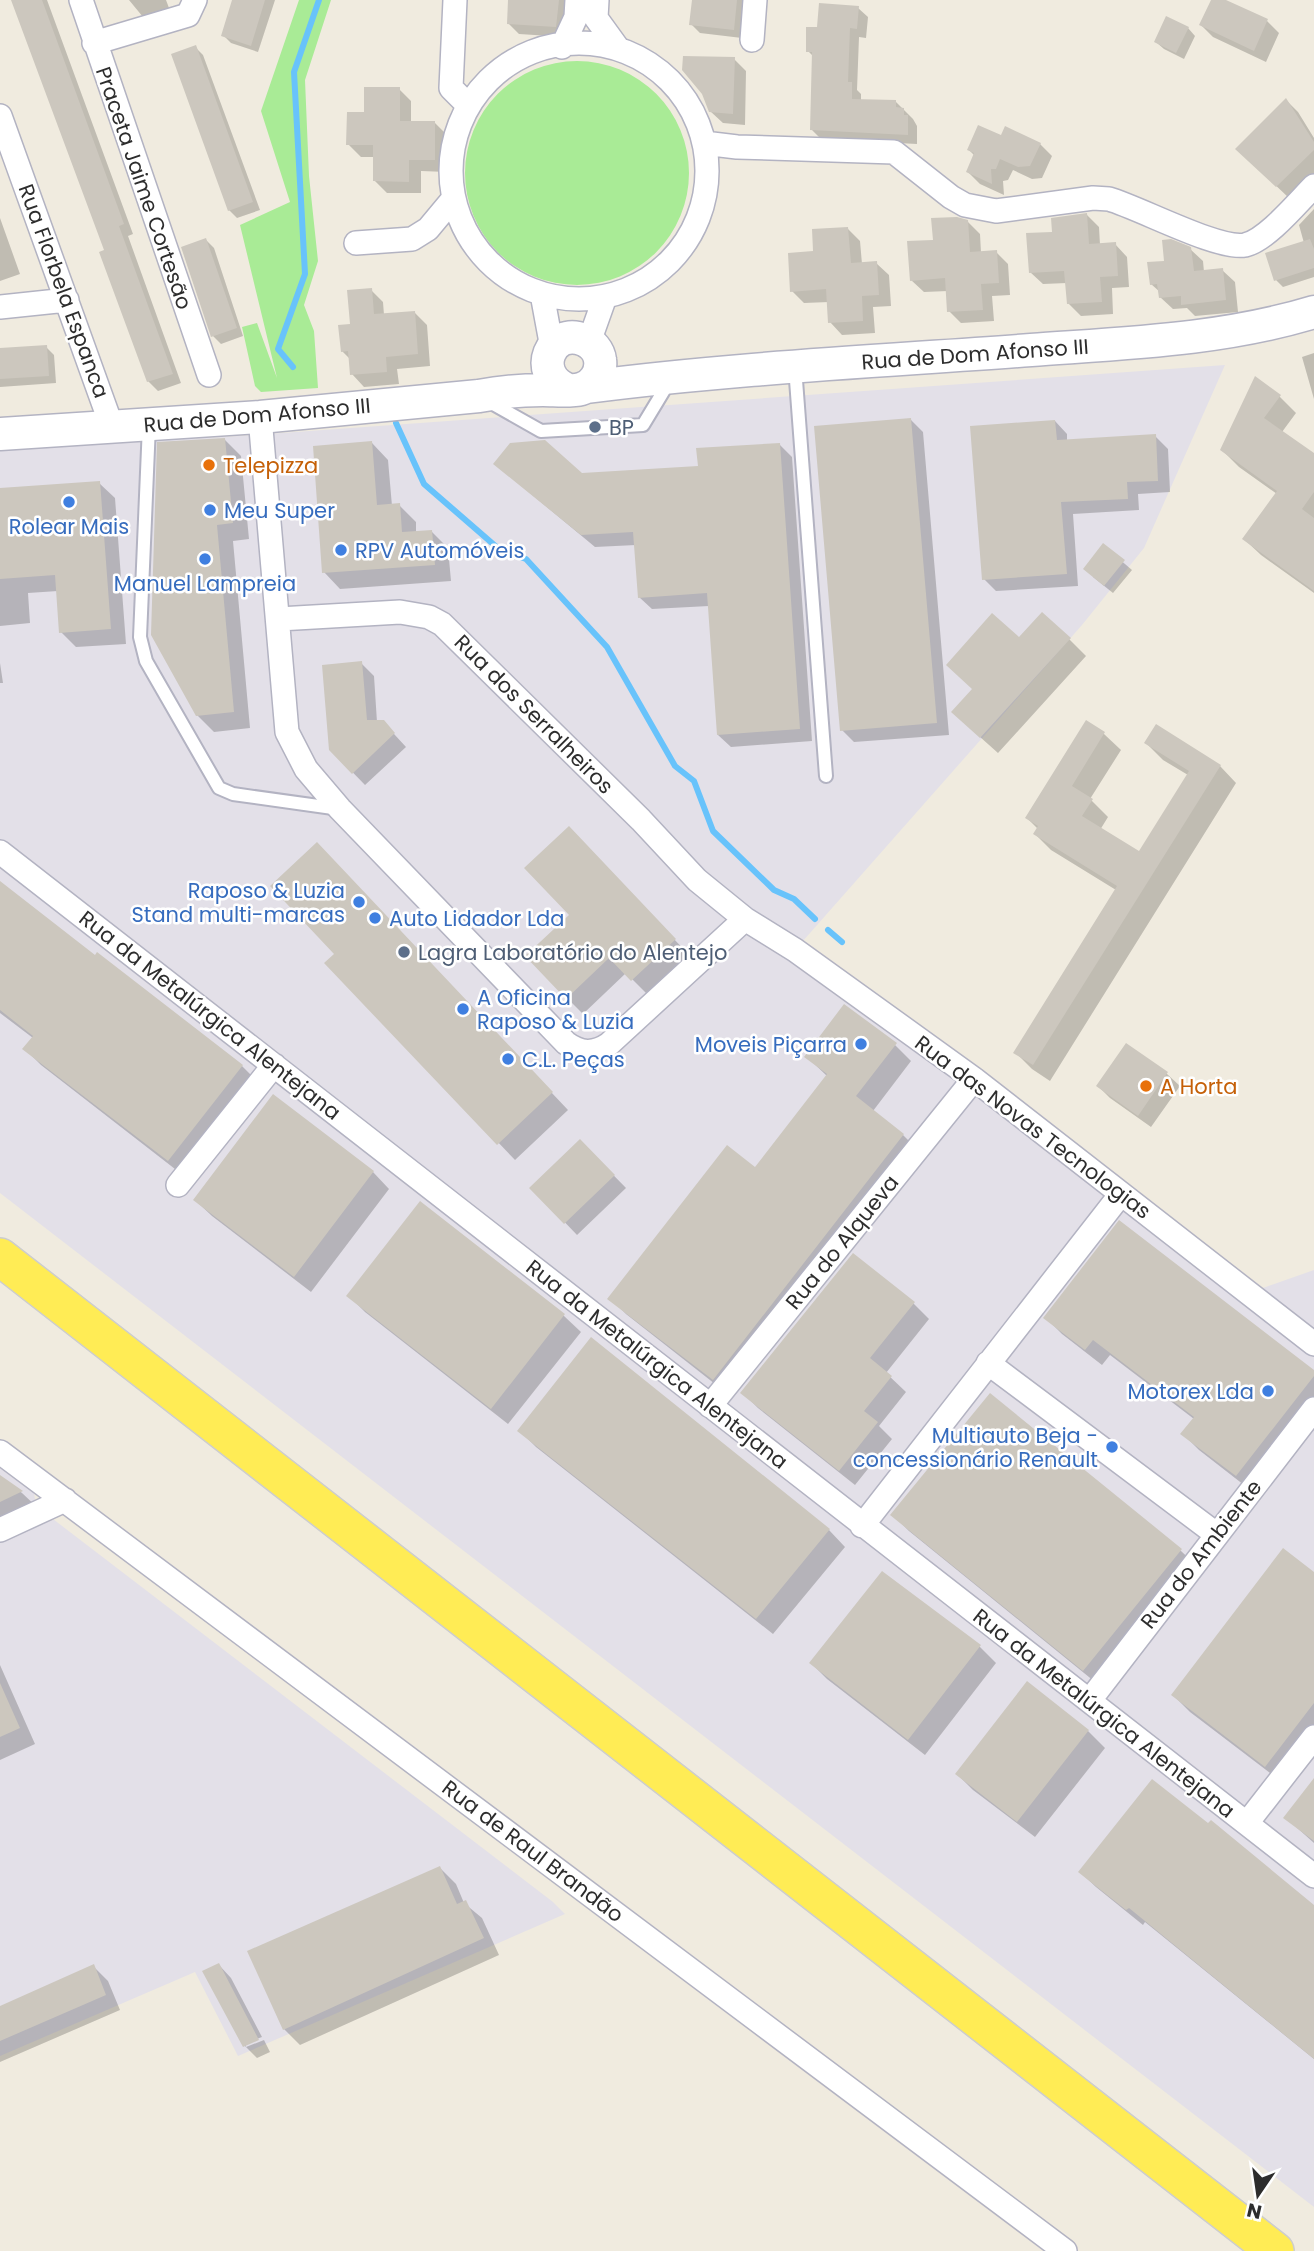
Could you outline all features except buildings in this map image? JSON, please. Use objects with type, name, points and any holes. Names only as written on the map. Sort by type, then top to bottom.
[{"type":"main road","name":"Rua de Dom Afonso III","points":[[0,434],[260,417],[479,396],[514,390],[586,370],[634,381],[795,366],[1167,340],[1250,329],[1314,312]]},
{"type":"main road","points":[[514,390],[550,352],[565,338],[582,338],[586,370],[553,380],[547,365],[550,352]]},
{"type":"main road","points":[[0,1257],[1275,2251]]},
{"type":"street","name":"Praceta Jaime Cortesão","points":[[81,0],[209,375]]},
{"type":"street","points":[[94,43],[188,15],[195,0]]},
{"type":"street","points":[[455,0],[451,88],[468,106]]},
{"type":"street","points":[[562,47],[576,17],[577,0]]},
{"type":"street","points":[[597,0],[596,18],[617,47]]},
{"type":"street","points":[[752,40],[755,0]]},
{"type":"street","points":[[579,43],[617,47],[659,71],[679,91],[695,116],[704,143],[707,177],[701,211],[687,241],[665,267],[637,286],[605,297],[573,299],[542,294],[511,280],[485,258],[465,231],[453,199],[450,174],[452,150],[457,127],[468,106],[490,78],[518,58],[562,47],[579,43]]},
{"type":"street","name":"Rua Florbela Espanca","points":[[0,116],[113,427]]},
{"type":"street","points":[[704,143],[737,147],[894,152],[951,197],[980,210],[996,211],[1093,198],[1109,199],[1223,244],[1245,245],[1264,235],[1314,186]]},
{"type":"street","points":[[707,177],[737,147]]},
{"type":"street","points":[[356,243],[403,241],[421,235],[453,199]]},
{"type":"street","points":[[542,294],[550,352]]},
{"type":"street","points":[[586,370],[605,297]]},
{"type":"street","points":[[0,307],[67,300]]},
{"type":"street","points":[[260,417],[287,732],[306,769],[340,809],[566,1043],[583,1052],[601,1049],[609,1044],[745,919]]},
{"type":"street","name":"Rua dos Serralheiros","points":[[279,619],[407,613],[429,617],[442,624],[641,820],[697,880],[745,919]]},
{"type":"street","name":"Rua da Metalúrgica Alentejana","points":[[0,852],[1314,1876]]},
{"type":"street","name":"Rua das Novas Tecnologias","points":[[745,919],[795,950],[974,1079],[1314,1344]]},
{"type":"street","points":[[178,1185],[274,1065]]},
{"type":"street","name":"Rua do Alqueva","points":[[710,1406],[974,1079]]},
{"type":"street","points":[[862,1526],[1121,1194]]},
{"type":"street","points":[[988,1363],[1216,1534]]},
{"type":"street","name":"Rua do Ambiente","points":[[1090,1700],[1314,1409]]},
{"type":"street","name":"Rua de Raul Brandão","points":[[0,1452],[1065,2251]]},
{"type":"street","points":[[0,1530],[65,1500]]},
{"type":"street","points":[[1247,1823],[1314,1737]]},
{"type":"lane","points":[[795,366],[826,776]]},
{"type":"lane","points":[[479,396],[541,431],[643,425],[671,378]]},
{"type":"lane","points":[[149,425],[140,637],[146,661],[219,788],[233,794],[340,809]]},
{"type":"shaded area","points":[[1225,365],[1144,548],[1082,625],[795,950],[1249,1293],[1314,1270],[1314,2207],[0,1193],[0,448],[225,437]]},
{"type":"shaded area","points":[[0,1467],[34,1493],[36,1506],[553,1902],[565,1914],[238,2056],[195,1972],[0,2056]]},
{"type":"green space","points":[[299,0],[331,0],[305,80],[309,176],[318,261],[304,305],[314,331],[318,388],[261,392],[255,386],[242,327],[257,323],[277,378],[240,225],[290,202],[261,111]]},
{"type":"green space","points":[[566,61],[588,61],[630,74],[648,86],[664,102],[681,130],[689,173],[681,216],[664,244],[648,260],[620,277],[588,285],[566,285],[524,272],[506,260],[490,244],[473,216],[465,184],[465,162],[478,120],[490,102],[506,86],[534,69]]},
{"type":"waterway","points":[[293,367],[278,349],[305,274],[294,72],[319,0]]},
{"type":"waterway","points":[[396,423],[424,484],[500,550],[526,559],[607,647],[675,766],[694,781],[713,831],[774,890],[794,899],[815,919]]},
{"type":"waterway","points":[[828,930],[842,942]]},
{"type":"place","name":"BP","points":[[595,427]]},
{"type":"place","name":"Telepizza","points":[[209,465]]},
{"type":"place","name":"Rolear Mais","points":[[69,502]]},
{"type":"place","name":"Meu Super","points":[[210,510]]},
{"type":"place","name":"RPV Automóveis","points":[[341,550]]},
{"type":"place","name":"Manuel Lampreia","points":[[205,559]]},
{"type":"place","name":"Raposo & Luzia Stand multi-marcas","points":[[359,902]]},
{"type":"place","name":"Auto Lidador Lda","points":[[375,918]]},
{"type":"place","name":"Lagra Laboratório do Alentejo","points":[[404,952]]},
{"type":"place","name":"A Oficina Raposo & Luzia","points":[[463,1009]]},
{"type":"place","name":"Moveis Piçarra","points":[[861,1044]]},
{"type":"place","name":"C.L. Peças","points":[[508,1059]]},
{"type":"place","name":"A Horta","points":[[1146,1086]]},
{"type":"place","name":"Motorex Lda","points":[[1268,1391]]},
{"type":"place","name":"Multiauto Beja - concessionário Renault","points":[[1112,1447]]}]
